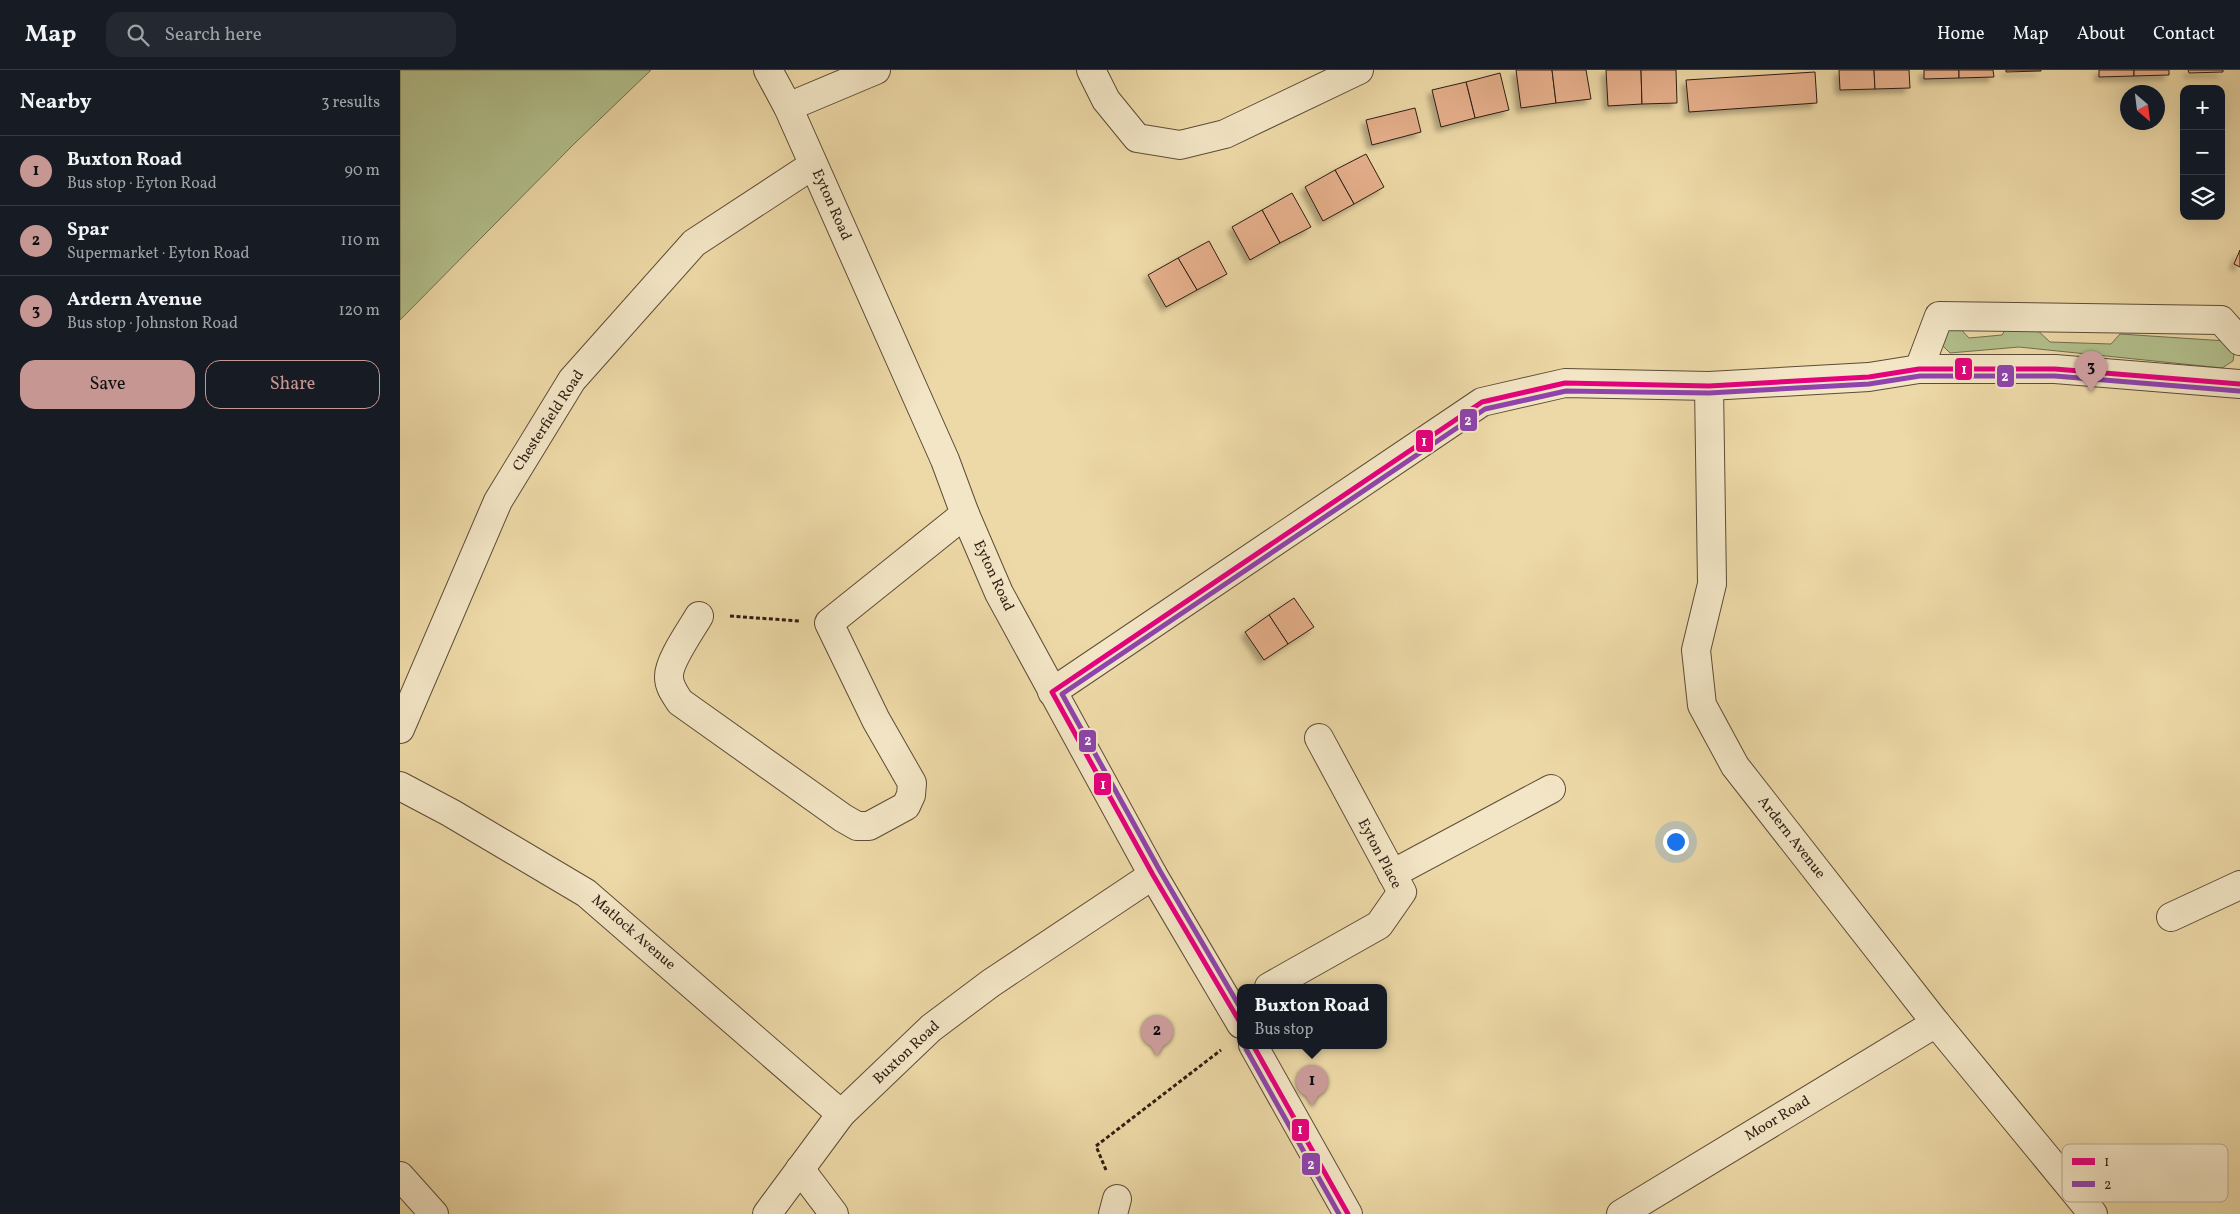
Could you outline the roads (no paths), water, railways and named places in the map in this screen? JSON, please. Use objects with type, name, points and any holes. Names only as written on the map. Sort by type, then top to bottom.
[{"type":"street","name":"Eyton Road","points":[[768,70],[788,107],[945,460],[965,514],[999,593],[1153,875],[1237,1010]]},
{"type":"street","points":[[788,107],[876,70]]},
{"type":"street","points":[[1091,70],[1106,100],[1137,138],[1180,145],[1225,134],[1359,70]]},
{"type":"street","name":"Chesterfield Road","points":[[400,729],[498,501],[572,380],[694,243],[813,164]]},
{"type":"street","points":[[1920,368],[1939,316],[2221,320],[2240,341]]},
{"type":"street","points":[[1052,692],[1482,402],[1565,383],[1709,386],[1869,378],[1920,368],[2055,369],[2240,384]]},
{"type":"street","name":"Ardern Avenue","points":[[1709,386],[1712,584],[1696,650],[1702,705],[1735,766],[1936,1023],[2062,1176]]},
{"type":"street","points":[[699,616],[674,661],[669,676],[672,690],[680,702],[857,826],[869,826],[906,806],[911,795],[912,783],[876,720],[830,623],[965,514]]},
{"type":"street","name":"Eyton Place","points":[[1274,984],[1379,925],[1402,892],[1351,801],[1319,738]]},
{"type":"street","name":"Matlock Avenue","points":[[400,786],[451,813],[586,893],[841,1114]]},
{"type":"street","points":[[1392,874],[1551,789]]},
{"type":"street","name":"Buxton Road","points":[[767,1214],[841,1114],[932,1028],[990,983],[1153,875]]},
{"type":"street","points":[[2171,917],[2240,885]]},
{"type":"street","name":"Moor Road","points":[[1621,1214],[1936,1023]]},
{"type":"street","points":[[1255,1049],[1348,1214]]},
{"type":"street","points":[[800,1169],[834,1214]]},
{"type":"street","points":[[400,1176],[434,1214]]},
{"type":"street","name":"Ardern Avenue","points":[[2083,1202],[2093,1214]]},
{"type":"place","name":"Ardern Avenue","points":[[2091,392]]},
{"type":"place","name":"Spar","points":[[1157,1056]]},
{"type":"place","name":"Buxton Road","points":[[1312,1106]]}]
